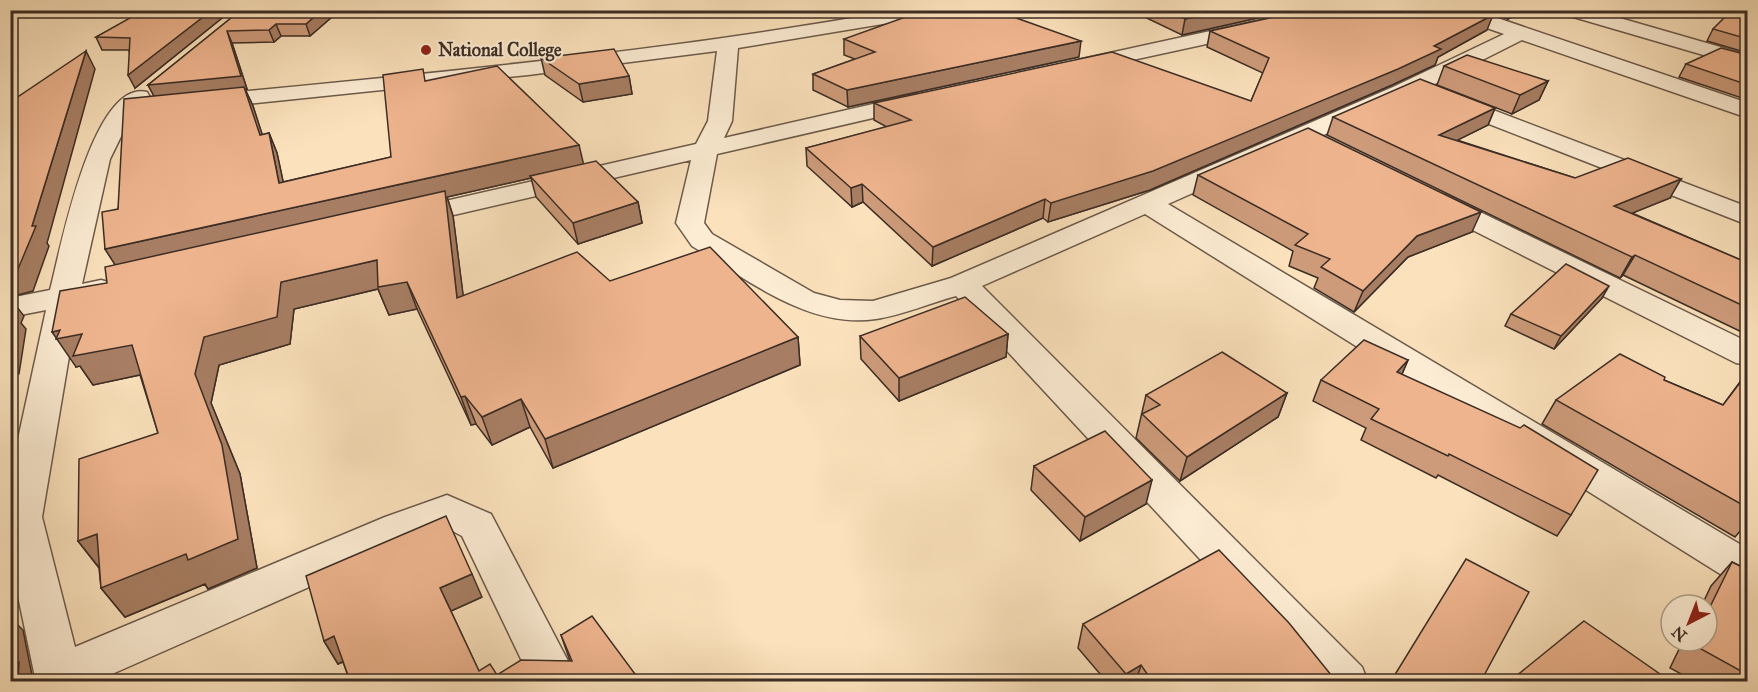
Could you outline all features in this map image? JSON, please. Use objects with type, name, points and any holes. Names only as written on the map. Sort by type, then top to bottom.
[{"type":"street","points":[[122,110],[565,64],[826,31],[931,10]]},
{"type":"street","points":[[1054,71],[1335,10]]},
{"type":"street","points":[[1454,10],[1748,111]]},
{"type":"street","points":[[1570,10],[1748,62]]},
{"type":"street","points":[[728,43],[720,121],[706,149],[690,223],[702,240],[803,300],[840,309],[875,310],[962,284],[1413,86],[1519,34]]},
{"type":"street","points":[[158,82],[122,110],[97,159],[64,297],[16,518],[60,678],[399,528],[447,510],[477,525],[556,681]]},
{"type":"street","points":[[1413,86],[1748,217]]},
{"type":"street","points":[[379,224],[937,97]]},
{"type":"street","points":[[1303,135],[1334,151]]},
{"type":"street","points":[[1408,188],[1748,355]]},
{"type":"street","points":[[1147,203],[1748,570]]},
{"type":"street","points":[[10,308],[122,284]]},
{"type":"street","points":[[962,284],[1345,681]]},
{"type":"building","points":[[144,10],[212,10],[128,75],[130,38],[96,37]]},
{"type":"building","points":[[241,10],[322,10],[306,24],[276,24],[269,30],[227,31],[241,76],[148,85]]},
{"type":"building","points":[[925,10],[994,10],[1081,41],[847,90],[813,74],[875,52],[844,39]]},
{"type":"building","points":[[1165,10],[1227,10],[1185,19]]},
{"type":"building","points":[[1306,10],[1479,10],[1493,15],[1434,46],[1441,49],[1398,69],[1153,171],[1051,203],[1045,199],[933,247],[862,184],[851,188],[806,148],[911,120],[874,103],[1112,52],[1251,101],[1269,58],[1210,31]]},
{"type":"building","points":[[1732,10],[1748,10],[1748,39],[1713,29]]},
{"type":"building","points":[[1721,48],[1748,55],[1748,85],[1686,64]]},
{"type":"building","points":[[614,49],[629,76],[579,84],[541,58]]},
{"type":"building","points":[[86,51],[32,226],[36,226],[18,269],[10,272],[10,99],[16,98]]},
{"type":"building","points":[[1467,55],[1548,81],[1520,95],[1444,66]]},
{"type":"building","points":[[497,66],[579,145],[105,249],[102,212],[118,209],[124,99],[244,87],[260,135],[269,133],[279,183],[391,157],[383,75],[423,69],[425,81]]},
{"type":"building","points":[[1420,79],[1495,108],[1439,135],[1575,178],[1628,158],[1681,179],[1614,206],[1748,263],[1748,308],[1635,255],[1632,257],[1333,117]]},
{"type":"building","points":[[1308,128],[1481,212],[1417,236],[1363,291],[1321,267],[1330,259],[1295,245],[1308,234],[1198,175]]},
{"type":"building","points":[[596,161],[638,202],[573,223],[530,176]]},
{"type":"building","points":[[445,191],[457,298],[577,252],[610,281],[710,247],[798,337],[545,439],[521,399],[482,417],[465,396],[461,397],[407,282],[378,287],[377,260],[281,282],[277,317],[204,337],[195,374],[222,445],[238,539],[188,560],[186,554],[101,588],[97,534],[78,541],[79,459],[158,433],[132,345],[73,356],[82,334],[56,339],[60,330],[52,332],[60,291],[107,283],[105,267]]},
{"type":"building","points":[[1566,264],[1609,286],[1561,336],[1511,314]]},
{"type":"building","points":[[965,297],[1008,334],[899,378],[860,336]]},
{"type":"building","points":[[1364,340],[1408,360],[1397,372],[1520,428],[1524,425],[1598,470],[1571,515],[1449,454],[1448,456],[1371,419],[1379,409],[1321,380]]},
{"type":"building","points":[[1222,352],[1287,393],[1187,457],[1142,414],[1160,405],[1146,395]]},
{"type":"building","points":[[1620,354],[1665,377],[1664,380],[1723,405],[1748,372],[1748,508],[1556,400]]},
{"type":"building","points":[[1105,431],[1152,480],[1085,517],[1034,466]]},
{"type":"building","points":[[446,516],[472,574],[440,588],[479,671],[490,664],[497,675],[521,660],[572,661],[561,635],[592,616],[635,674],[624,681],[350,681],[334,636],[324,641],[306,576]]},
{"type":"building","points":[[1219,550],[1289,623],[1336,681],[1152,681],[1141,665],[1126,674],[1083,624]]},
{"type":"building","points":[[1466,559],[1529,592],[1481,681],[1391,681]]},
{"type":"building","points":[[1732,562],[1748,570],[1748,675],[1708,653],[1719,653],[1719,593],[1717,593]]},
{"type":"building","points":[[1584,621],[1670,681],[1510,681]]},
{"type":"building","points":[[10,656],[11,660],[19,662],[18,681],[10,681]]},
{"type":"place","name":"National College","points":[[426,50]]}]
